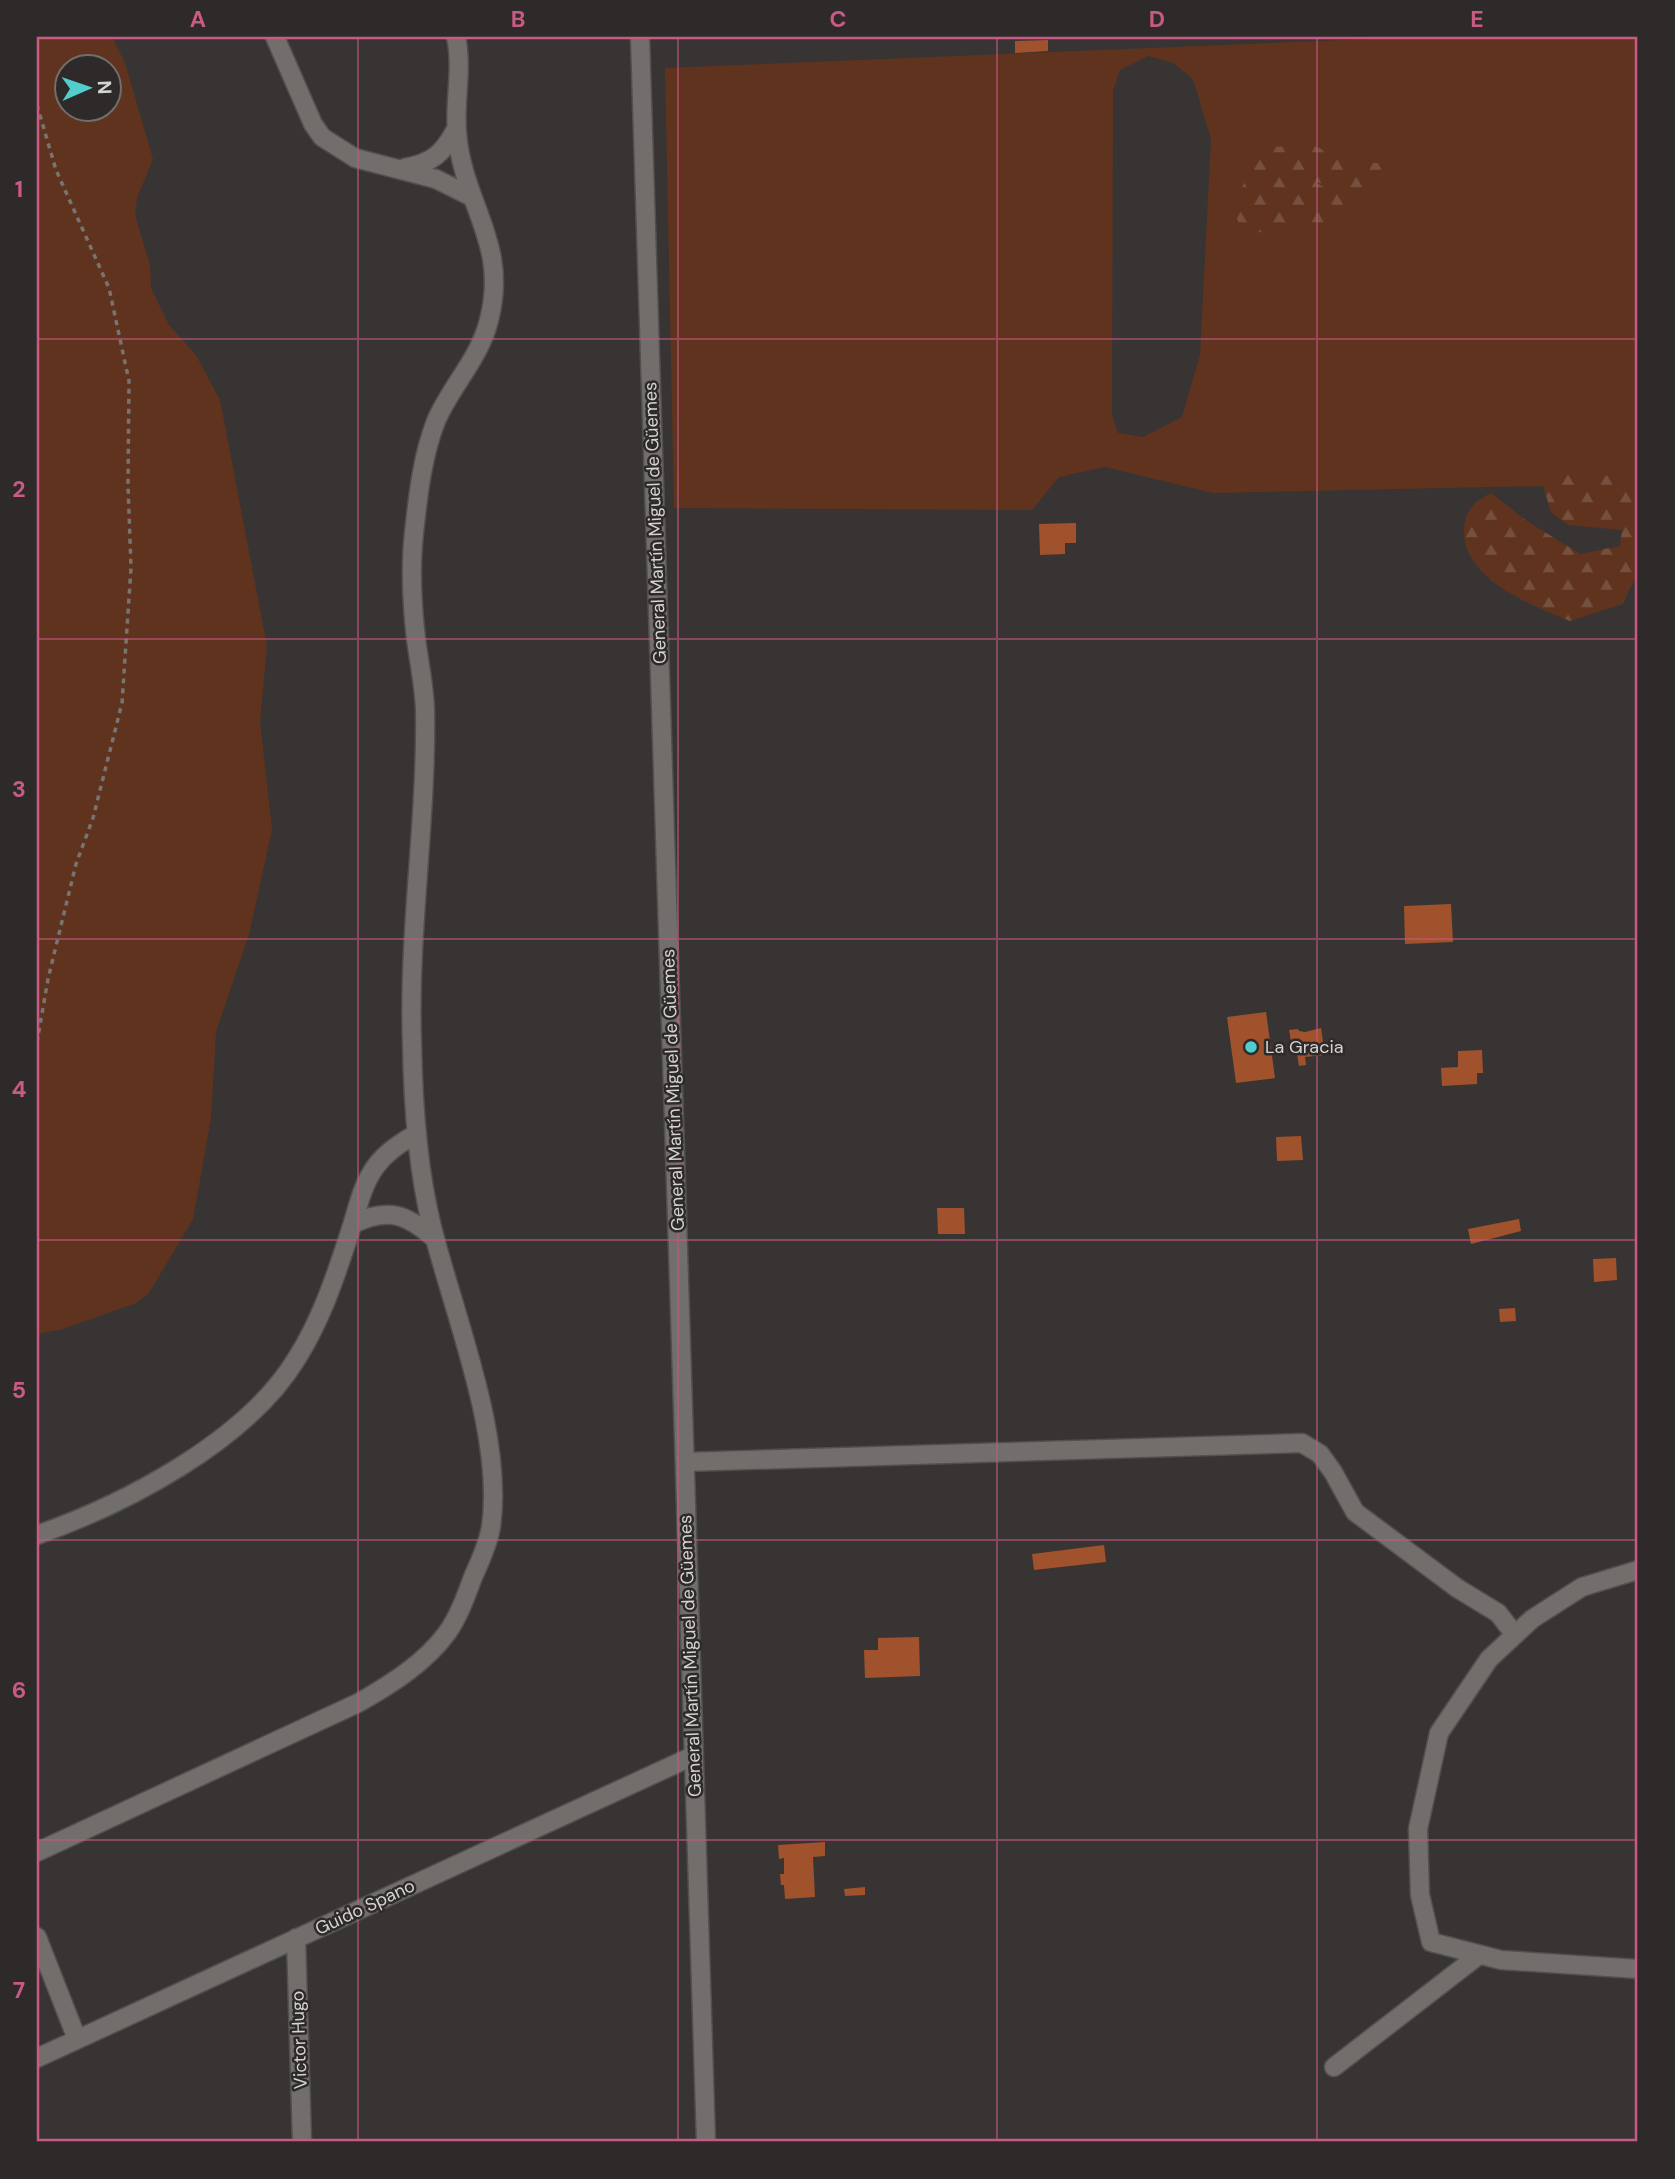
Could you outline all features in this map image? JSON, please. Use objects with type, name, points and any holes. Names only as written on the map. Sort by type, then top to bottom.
[{"type":"street","points":[[275,37],[313,124],[322,137],[355,158],[436,179],[472,197]]},
{"type":"street","points":[[37,1852],[358,1703],[388,1686],[449,1631],[488,1541],[492,1509],[491,1469],[484,1419],[436,1240],[421,1171],[411,1041],[425,708],[413,612],[413,539],[425,457],[437,418],[478,351],[488,325],[495,293],[495,265],[489,238],[460,158],[456,129],[459,55],[456,37]]},
{"type":"street","name":"General Martín Miguel de Güemes","points":[[640,37],[706,2142]]},
{"type":"street","points":[[401,169],[422,165],[437,156],[447,147],[456,129]]},
{"type":"street","points":[[37,1535],[99,1509],[181,1466],[242,1421],[271,1392],[297,1360],[318,1320],[334,1283],[363,1189],[375,1167],[391,1148],[417,1133]]},
{"type":"street","points":[[353,1224],[381,1214],[395,1214],[421,1226],[436,1240]]},
{"type":"street","points":[[685,1462],[1302,1443],[1320,1454],[1355,1511],[1457,1588],[1498,1613],[1516,1634]]},
{"type":"street","points":[[1638,1570],[1582,1587],[1532,1619],[1489,1659],[1439,1733],[1418,1829],[1420,1895],[1431,1942],[1501,1961],[1638,1969]]},
{"type":"street","name":"Guido Spano","points":[[37,2058],[694,1756]]},
{"type":"street","points":[[37,1937],[77,2039]]},
{"type":"street","name":"Victor Hugo","points":[[296,1938],[302,2142]]},
{"type":"street","points":[[1334,2067],[1479,1955]]},
{"type":"path","points":[[37,106],[55,170],[109,288],[129,382],[128,485],[131,568],[122,703],[93,818],[76,864],[48,979],[37,1042]]},
{"type":"green space","points":[[37,37],[112,37],[120,52],[52,52],[52,122],[122,122],[122,57],[153,159],[137,198],[135,215],[150,265],[151,288],[169,325],[196,355],[220,400],[267,646],[260,721],[272,830],[249,934],[216,1032],[211,1118],[193,1219],[149,1293],[136,1303],[63,1329],[37,1334]]},
{"type":"green space","points":[[1416,37],[1638,37],[1638,484],[1213,493],[1105,467],[1059,477],[1032,510],[674,508],[665,68]],"holes":[[[1148,56],[1173,63],[1193,79],[1211,139],[1200,355],[1182,417],[1143,437],[1118,433],[1112,415],[1113,91],[1120,70]]]},
{"type":"green space","points":[[1308,144],[1353,161],[1387,164],[1358,190],[1315,182],[1334,193],[1358,200],[1344,228],[1268,229],[1244,238],[1232,204],[1265,148]]},
{"type":"green space","points":[[1556,475],[1621,476],[1638,481],[1638,573],[1622,604],[1570,621],[1520,599],[1487,576],[1466,547],[1464,530],[1466,517],[1472,507],[1491,493],[1527,521],[1580,554],[1620,546],[1622,530],[1568,525],[1551,512],[1543,486]]},
{"type":"building","points":[[1048,40],[1048,51],[1015,53],[1015,41]]},
{"type":"building","points":[[1076,523],[1076,543],[1065,543],[1065,554],[1040,555],[1039,524]]},
{"type":"building","points":[[1451,904],[1453,942],[1405,944],[1404,906]]},
{"type":"building","name":"La Gracia","points":[[1266,1012],[1275,1078],[1236,1083],[1227,1017]]},
{"type":"building","points":[[1321,1028],[1325,1055],[1305,1057],[1306,1065],[1299,1066],[1295,1041],[1291,1041],[1289,1030],[1298,1029],[1305,1032]]},
{"type":"building","points":[[1482,1050],[1483,1073],[1477,1073],[1477,1084],[1442,1086],[1441,1068],[1458,1067],[1458,1051]]},
{"type":"building","points":[[1301,1136],[1303,1160],[1277,1161],[1276,1137]]},
{"type":"building","points":[[937,1208],[964,1208],[965,1234],[938,1234]]},
{"type":"building","points":[[1519,1219],[1521,1231],[1471,1244],[1468,1229]]},
{"type":"building","points":[[1616,1258],[1617,1280],[1594,1282],[1593,1259]]},
{"type":"building","points":[[1515,1308],[1516,1321],[1500,1322],[1499,1309]]},
{"type":"building","points":[[1104,1545],[1106,1562],[1034,1570],[1032,1554]]},
{"type":"building","points":[[919,1637],[920,1676],[865,1678],[864,1650],[878,1650],[878,1638]]},
{"type":"building","points":[[825,1842],[825,1856],[813,1857],[815,1897],[785,1899],[780,1874],[784,1874],[784,1858],[779,1859],[778,1845]]},
{"type":"building","points":[[865,1887],[865,1895],[845,1896],[844,1889]]},
{"type":"place","name":"La Gracia","points":[[1251,1047]]}]
